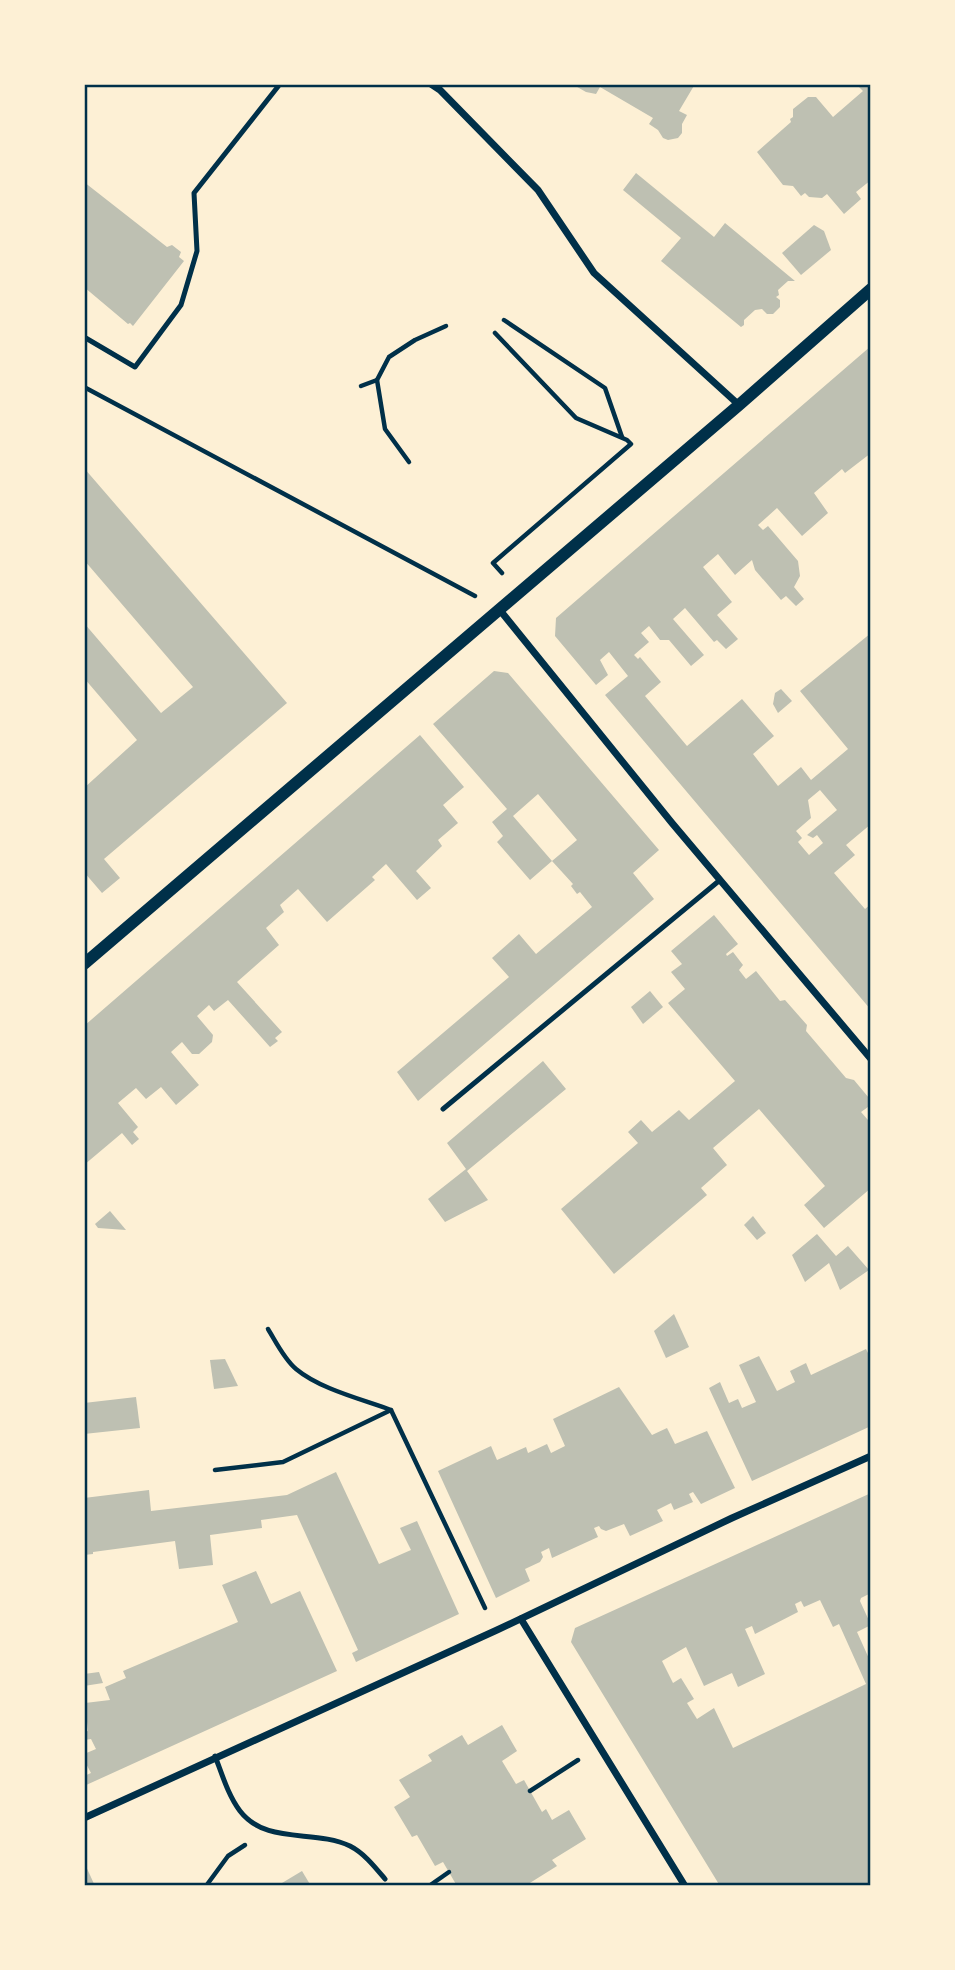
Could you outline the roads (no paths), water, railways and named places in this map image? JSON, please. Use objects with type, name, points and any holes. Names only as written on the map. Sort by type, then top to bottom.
[{"type":"street","points":[[431,84],[538,190],[594,273],[739,405]]},
{"type":"street","points":[[84,964],[519,594],[871,289]]},
{"type":"street","points":[[499,609],[720,880],[871,1059]]},
{"type":"street","points":[[84,1818],[215,1756],[522,1619],[732,1518],[871,1456]]},
{"type":"street","points":[[522,1619],[685,1886]]},
{"type":"lane","points":[[84,337],[135,367],[181,305],[197,251],[194,193],[280,84]]},
{"type":"lane","points":[[443,1109],[720,880]]},
{"type":"lane","points":[[215,1756],[240,1812],[266,1832],[309,1835],[350,1846],[370,1861],[385,1880]]}]
